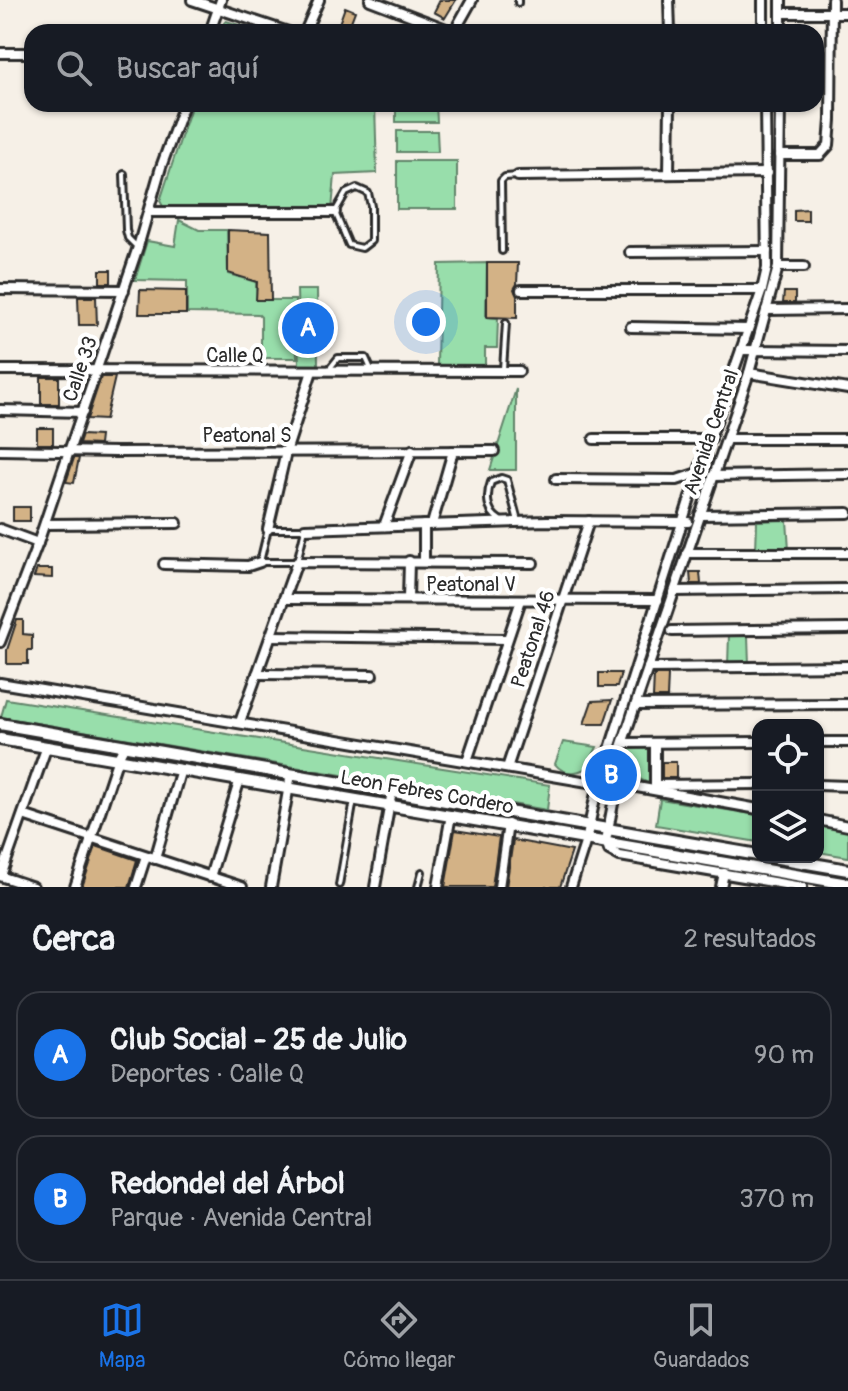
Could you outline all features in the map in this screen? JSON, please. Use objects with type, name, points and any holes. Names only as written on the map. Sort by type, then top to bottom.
[{"type":"street","points":[[192,0],[220,5],[268,24]]},
{"type":"street","points":[[308,24],[319,0]]},
{"type":"street","points":[[370,0],[433,24]]},
{"type":"street","points":[[458,24],[472,0]]},
{"type":"street","points":[[669,0],[670,24]]},
{"type":"street","points":[[763,0],[763,24]]},
{"type":"street","points":[[781,0],[781,24]]},
{"type":"street","points":[[779,155],[820,155],[829,145],[833,79],[832,0]]},
{"type":"street","points":[[213,24],[220,5]]},
{"type":"street","points":[[781,13],[848,13]]},
{"type":"street","points":[[0,53],[24,53]]},
{"type":"street","name":"Calle 33","points":[[0,642],[45,524],[181,112]]},
{"type":"street","points":[[669,174],[670,112]]},
{"type":"street","name":"Avenida Central","points":[[607,758],[698,473],[762,290],[767,268],[765,112]]},
{"type":"street","name":"Avenida Central","points":[[619,760],[749,373],[778,267],[780,112]]},
{"type":"street","points":[[518,176],[767,173]]},
{"type":"street","points":[[149,212],[335,212]]},
{"type":"street","points":[[630,252],[767,251]]},
{"type":"street","points":[[778,267],[804,267]]},
{"type":"street","points":[[0,289],[124,290]]},
{"type":"street","points":[[521,290],[762,290]]},
{"type":"street","points":[[766,310],[847,309]]},
{"type":"street","points":[[631,327],[748,329]]},
{"type":"street","points":[[741,350],[848,351]]},
{"type":"street","name":"Calle Q","points":[[0,370],[519,371]]},
{"type":"street","points":[[268,529],[286,452],[312,371]]},
{"type":"street","points":[[749,373],[848,389]]},
{"type":"street","points":[[0,410],[83,412]]},
{"type":"street","points":[[594,439],[711,439]]},
{"type":"street","points":[[727,439],[848,439]]},
{"type":"street","name":"Peatonal S","points":[[0,450],[494,451]]},
{"type":"street","points":[[384,526],[412,450]]},
{"type":"street","points":[[424,562],[428,524],[453,451]]},
{"type":"street","points":[[556,479],[677,480],[698,473]]},
{"type":"street","points":[[713,476],[848,474]]},
{"type":"street","points":[[305,529],[519,522],[684,522],[848,513]]},
{"type":"street","name":"Peatonal 46","points":[[507,768],[589,521]]},
{"type":"street","points":[[45,524],[177,523]]},
{"type":"street","points":[[0,529],[38,543]]},
{"type":"street","points":[[687,553],[848,553]]},
{"type":"street","points":[[408,599],[409,561]]},
{"type":"street","points":[[164,564],[248,566],[260,562]]},
{"type":"street","points":[[240,722],[297,562],[533,563]]},
{"type":"street","points":[[675,591],[848,589]]},
{"type":"street","name":"Peatonal V","points":[[284,599],[658,600]]},
{"type":"street","points":[[467,761],[521,600]]},
{"type":"street","points":[[672,631],[848,629]]},
{"type":"street","points":[[271,636],[507,639]]},
{"type":"street","points":[[648,668],[848,666]]},
{"type":"street","points":[[257,674],[372,675]]},
{"type":"street","points":[[0,683],[507,768],[596,785],[606,793],[615,793],[626,785],[752,808]]},
{"type":"street","points":[[636,705],[848,704]]},
{"type":"street","name":"Leon Febres Cordero","points":[[0,724],[392,791],[588,832],[606,841],[787,883],[848,884]]},
{"type":"street","name":"Leon Febres Cordero","points":[[0,739],[508,824],[588,832],[608,829],[752,854]]},
{"type":"street","points":[[623,743],[752,742]]},
{"type":"street","points":[[824,742],[848,742]]},
{"type":"street","points":[[655,744],[655,785],[752,784]]},
{"type":"street","points":[[75,887],[125,745]]},
{"type":"street","points":[[33,887],[14,884],[0,876],[47,746]]},
{"type":"street","points":[[571,887],[588,832],[596,785],[593,770],[596,764],[607,758],[619,760],[628,770],[626,785]]},
{"type":"street","points":[[136,887],[151,857],[181,769]]},
{"type":"street","points":[[271,887],[291,774]]},
{"type":"street","points":[[210,877],[240,779]]},
{"type":"street","points":[[824,785],[848,786]]},
{"type":"street","points":[[376,887],[392,791]]},
{"type":"street","points":[[606,841],[615,793]]},
{"type":"street","points":[[23,815],[242,887]]},
{"type":"street","points":[[438,887],[451,815]]},
{"type":"street","points":[[824,821],[848,826]]},
{"type":"street","points":[[499,887],[508,824]]},
{"type":"street","points":[[807,863],[848,870]]},
{"type":"street","points":[[702,864],[724,873],[742,871],[802,887]]},
{"type":"street","points":[[721,887],[724,873]]},
{"type":"lane","points":[[124,174],[126,230],[128,238],[138,247]]},
{"type":"lane","points":[[502,251],[501,181],[505,177],[518,176]]},
{"type":"lane","points":[[357,188],[368,193],[371,206],[371,241],[368,245],[356,248],[349,245],[335,212],[350,190],[357,188]]},
{"type":"lane","points":[[503,371],[506,323]]},
{"type":"lane","points":[[329,371],[331,363],[348,356],[366,358],[372,371]]},
{"type":"lane","points":[[495,479],[507,480],[519,522],[498,520],[493,515],[487,496],[495,479]]},
{"type":"lane","points":[[268,529],[305,529],[297,562],[260,562],[268,529]]},
{"type":"lane","points":[[339,885],[354,798]]},
{"type":"lane","points":[[418,887],[422,872]]},
{"type":"green space","points":[[189,112],[375,112],[377,173],[335,175],[332,210],[165,210],[160,201]]},
{"type":"green space","points":[[396,112],[436,112],[437,122],[396,122]]},
{"type":"green space","points":[[397,131],[437,131],[438,152],[397,152]]},
{"type":"green space","points":[[397,161],[457,161],[457,209],[397,209]]},
{"type":"green space","points":[[179,220],[199,230],[227,230],[228,274],[256,282],[257,300],[295,300],[297,358],[261,358],[261,317],[258,314],[187,313],[187,281],[135,280],[147,241],[175,246]]},
{"type":"green space","points":[[487,263],[486,317],[498,318],[497,348],[485,348],[485,366],[437,365],[439,264]]},
{"type":"green space","points":[[297,290],[317,290],[318,365],[299,365]]},
{"type":"green space","points":[[516,389],[516,470],[490,470]]},
{"type":"green space","points":[[787,520],[789,550],[756,550],[757,521]]},
{"type":"green space","points":[[729,634],[748,636],[749,664],[728,665]]},
{"type":"green space","points":[[6,699],[550,785],[547,810],[1,717]]},
{"type":"green space","points":[[563,742],[597,747],[587,768],[570,772],[555,764]]},
{"type":"green space","points":[[626,745],[652,747],[652,785],[631,775],[624,760]]},
{"type":"green space","points":[[611,759],[622,764],[627,775],[622,786],[611,791],[600,786],[595,775],[600,764]]},
{"type":"green space","points":[[660,799],[752,814],[752,841],[656,825]]},
{"type":"green space","points":[[824,826],[848,830],[848,857],[824,853]]},
{"type":"building","points":[[440,0],[456,0],[445,18],[434,12]]},
{"type":"building","points":[[345,7],[355,11],[350,24],[339,24]]},
{"type":"building","points":[[808,209],[808,221],[794,221],[794,210]]},
{"type":"building","points":[[228,230],[270,232],[271,300],[256,300],[257,282],[228,273]]},
{"type":"building","points":[[487,263],[518,263],[514,289],[517,318],[487,317]]},
{"type":"building","points":[[100,270],[111,270],[111,283],[100,283]]},
{"type":"building","points":[[140,290],[186,291],[186,314],[139,314]]},
{"type":"building","points":[[784,292],[795,292],[795,303],[783,303]]},
{"type":"building","points":[[78,297],[96,297],[97,325],[79,325]]},
{"type":"building","points":[[41,377],[59,377],[59,404],[41,404]]},
{"type":"building","points":[[101,377],[115,377],[105,420],[87,419]]},
{"type":"building","points":[[37,428],[53,428],[53,444],[37,444]]},
{"type":"building","points":[[82,435],[100,436],[99,445],[79,444]]},
{"type":"building","points":[[74,458],[79,458],[74,483],[66,482]]},
{"type":"building","points":[[13,507],[30,507],[30,521],[13,521]]},
{"type":"building","points":[[37,569],[52,569],[52,578],[34,577]]},
{"type":"building","points":[[690,572],[700,572],[701,584],[691,584]]},
{"type":"building","points":[[17,620],[23,620],[23,634],[32,635],[28,664],[7,664],[7,650]]},
{"type":"building","points":[[599,673],[621,673],[617,687],[599,687]]},
{"type":"building","points":[[654,675],[668,675],[667,698],[653,698]]},
{"type":"building","points":[[612,700],[604,724],[584,724],[592,701]]},
{"type":"building","points":[[662,762],[676,762],[676,778],[662,778]]},
{"type":"building","points":[[455,830],[499,837],[492,887],[445,887]]},
{"type":"building","points":[[513,840],[572,851],[560,887],[506,887]]},
{"type":"building","points":[[96,846],[137,860],[129,887],[82,887]]},
{"type":"place","name":"Club Social - 25 de Julio","points":[[308,328]]},
{"type":"place","name":"Redondel del Árbol","points":[[611,775]]}]
